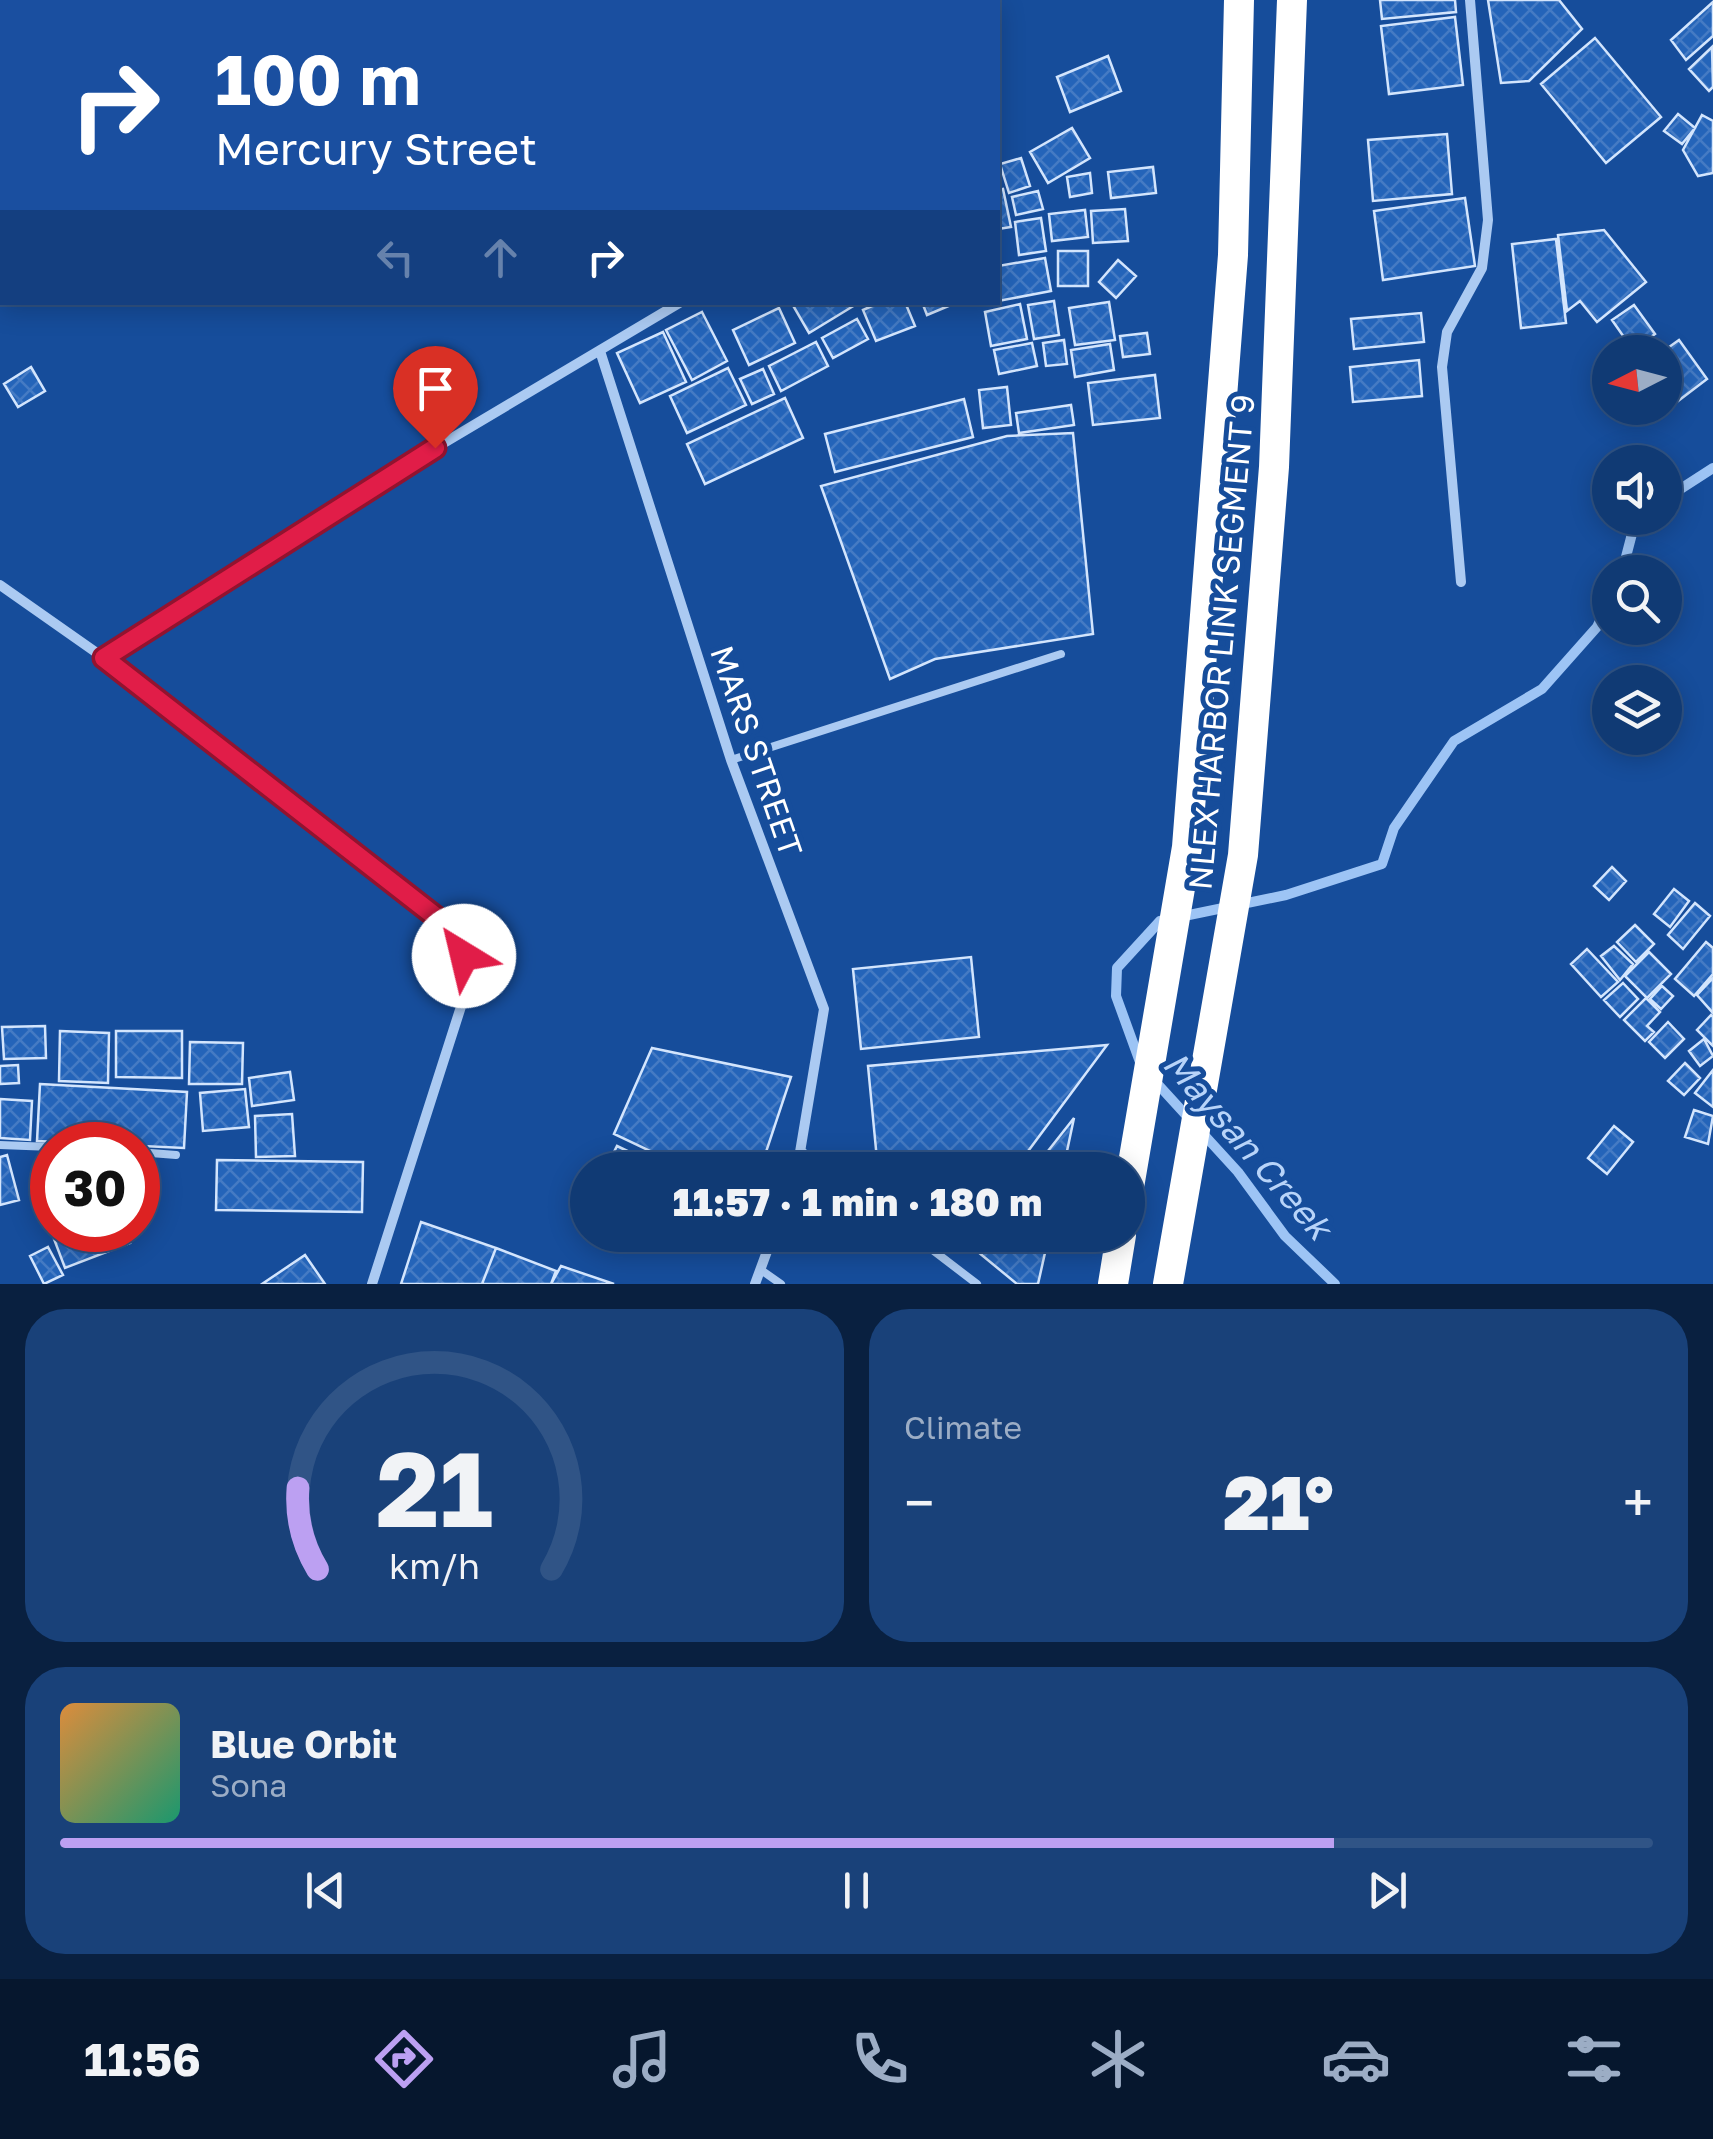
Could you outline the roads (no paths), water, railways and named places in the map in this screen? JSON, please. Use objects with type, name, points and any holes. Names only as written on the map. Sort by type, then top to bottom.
[{"type":"highway","name":"NLEX HARBOR LINK SEGMENT 9","points":[[1135,1152],[1187,846],[1233,255],[1239,0]]},
{"type":"highway","name":"NLEX HARBOR LINK SEGMENT 9","points":[[1168,1284],[1243,856],[1274,467],[1292,0]]},
{"type":"highway","points":[[1112,1284],[1117,1252]]},
{"type":"street","points":[[1461,582],[1442,367],[1446,332],[1482,268],[1488,220],[1470,0]]},
{"type":"street","points":[[104,658],[336,507],[676,305]]},
{"type":"street","name":"MARS STREET","points":[[600,352],[731,760],[824,1010],[803,1152]]},
{"type":"street","points":[[0,585],[104,658],[445,924],[461,944],[468,973],[466,991],[372,1284]]},
{"type":"street","points":[[755,1284],[767,1252]]},
{"type":"lane","points":[[731,760],[1061,654]]},
{"type":"lane","points":[[0,1145],[30,1147]]},
{"type":"lane","points":[[160,1153],[176,1154]]},
{"type":"lane","points":[[935,1252],[977,1284]]},
{"type":"lane","points":[[760,1270],[782,1284]]},
{"type":"waterway","name":"Maysan Creek","points":[[1682,488],[1713,468]]},
{"type":"waterway","name":"Maysan Creek","points":[[1626,555],[1632,535]]},
{"type":"waterway","name":"Maysan Creek","points":[[1140,1062],[1116,996],[1117,968],[1160,921],[1286,895],[1382,864],[1394,828],[1454,741],[1542,689],[1592,633]]},
{"type":"waterway","name":"Maysan Creek","points":[[1153,1079],[1238,1172],[1285,1236],[1335,1284]]}]
